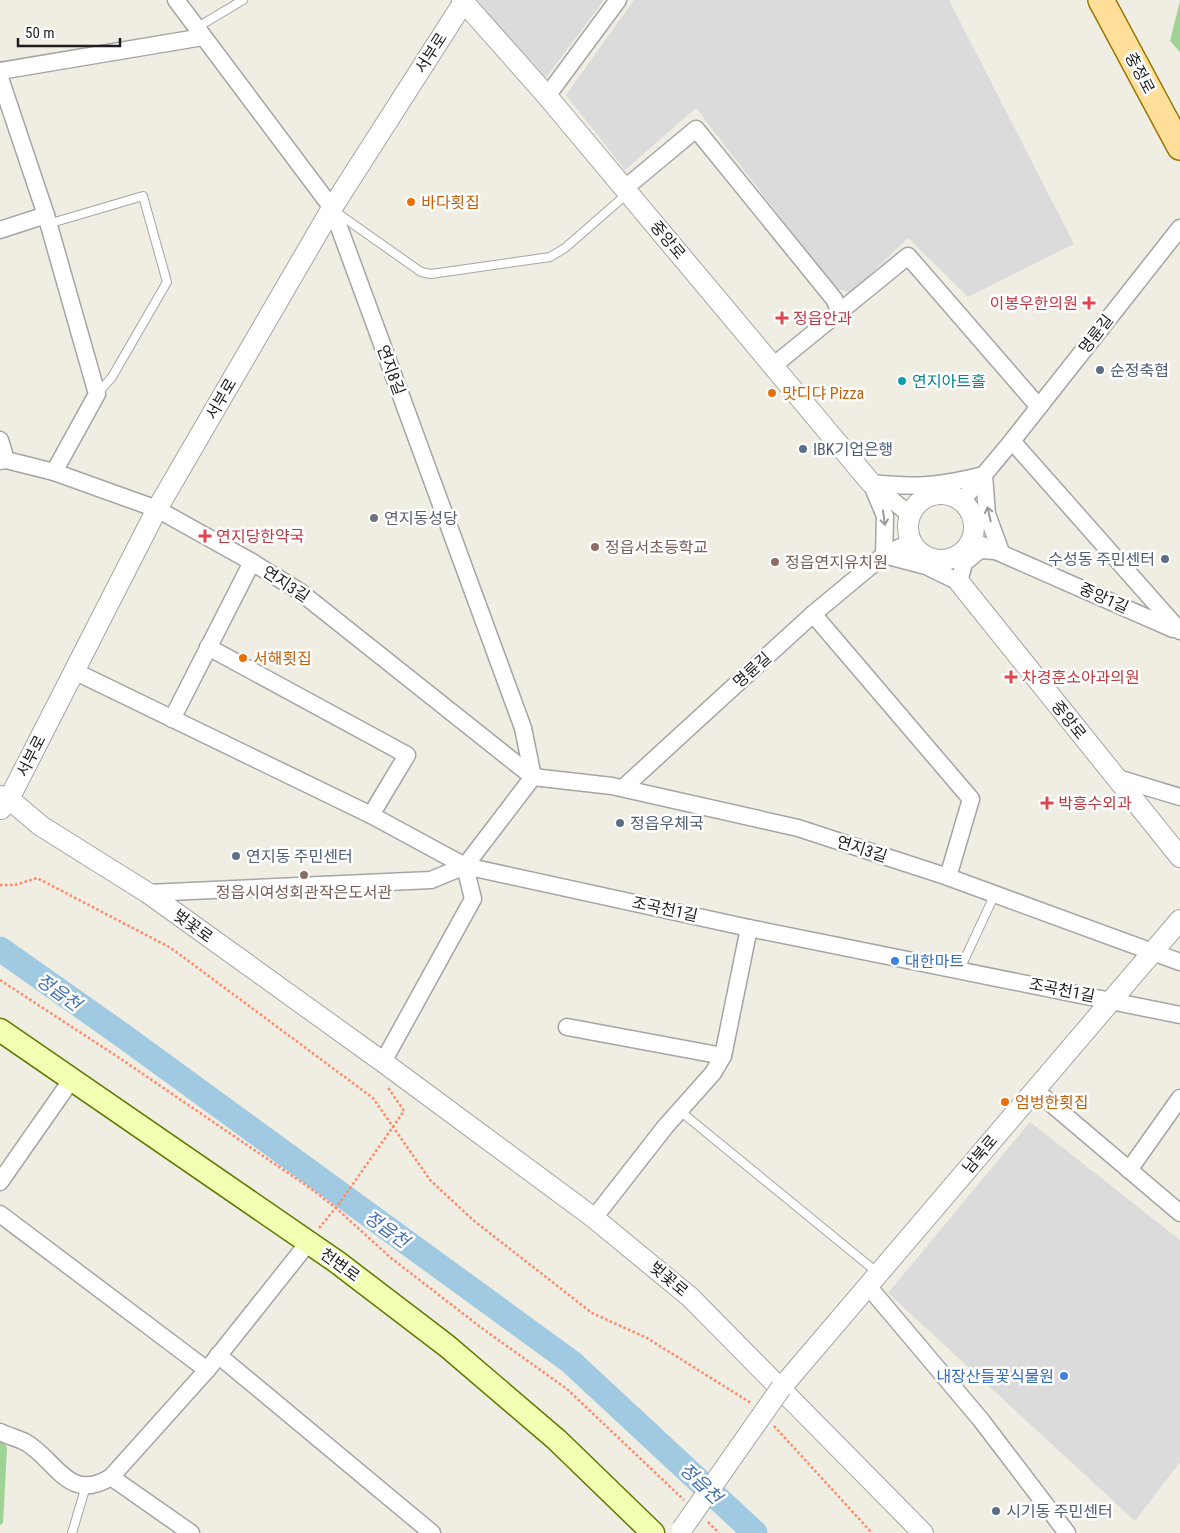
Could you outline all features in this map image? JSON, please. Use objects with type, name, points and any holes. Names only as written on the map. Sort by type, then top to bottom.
[{"type":"main road","name":"충정로","points":[[1101,0],[1180,147]]},
{"type":"main road","name":"천변로","points":[[0,1030],[308,1243],[431,1334],[502,1391],[557,1440],[653,1533]]},
{"type":"street","name":"연지8길","points":[[176,0],[332,208],[523,728],[534,777]]},
{"type":"street","points":[[547,96],[618,0]]},
{"type":"street","name":"중앙로","points":[[463,1],[547,96],[871,483]]},
{"type":"street","name":"서부로","points":[[3,802],[74,671],[157,509],[332,208],[463,1]]},
{"type":"street","points":[[0,71],[199,32]]},
{"type":"street","points":[[0,78],[47,219],[97,394],[54,472]]},
{"type":"street","points":[[626,191],[696,128],[834,298],[840,312]]},
{"type":"street","points":[[0,230],[47,219]]},
{"type":"street","name":"명륜길","points":[[962,501],[1012,441],[1180,228]]},
{"type":"street","points":[[773,366],[908,256],[1039,407]]},
{"type":"street","points":[[0,440],[3,461]]},
{"type":"street","points":[[1012,441],[1180,631]]},
{"type":"street","name":"연지3길","points":[[3,461],[54,472],[157,509],[252,562],[299,591],[534,777],[623,788],[798,828],[948,877],[1180,962]]},
{"type":"street","points":[[871,483],[906,487],[945,485],[984,475],[987,514],[1001,552],[980,550],[964,563],[959,582]]},
{"type":"street","points":[[871,483],[910,514]]},
{"type":"street","points":[[871,483],[886,516],[884,555],[926,566],[959,582]]},
{"type":"street","points":[[935,494],[950,496],[962,501],[970,508],[974,520],[973,541],[967,550],[952,559],[930,558],[919,552],[911,542],[908,526],[910,514],[922,500],[935,494]]},
{"type":"street","name":"중앙1길","points":[[973,541],[1180,631]]},
{"type":"street","name":"명륜길","points":[[623,788],[813,614],[884,555],[911,542]]},
{"type":"street","points":[[952,559],[959,582]]},
{"type":"street","points":[[172,719],[252,562]]},
{"type":"street","name":"중앙로","points":[[959,582],[1180,857]]},
{"type":"street","points":[[813,614],[970,799],[948,877]]},
{"type":"street","points":[[208,647],[406,754],[371,815]]},
{"type":"street","name":"조곡천1길","points":[[74,671],[371,815],[465,866],[749,928],[960,969],[1180,1015]]},
{"type":"street","points":[[1114,776],[1180,797]]},
{"type":"street","points":[[148,893],[431,880],[465,866],[534,777]]},
{"type":"street","name":"벚꽃로","points":[[3,802],[148,893],[383,1062],[594,1218],[690,1297],[923,1533]]},
{"type":"street","points":[[383,1062],[474,899],[465,866]]},
{"type":"street","name":"남북로","points":[[681,1531],[781,1388],[1180,920]]},
{"type":"street","points":[[594,1218],[713,1073],[723,1056],[749,928]]},
{"type":"street","points":[[567,1027],[723,1056]]},
{"type":"street","points":[[0,1182],[72,1079]]},
{"type":"street","points":[[1035,1090],[1180,1213]]},
{"type":"street","points":[[1128,1170],[1180,1098]]},
{"type":"street","points":[[0,1214],[206,1370]]},
{"type":"street","points":[[0,1432],[25,1442],[67,1481],[86,1486],[102,1483],[111,1477],[206,1370],[308,1243]]},
{"type":"street","points":[[874,1280],[1067,1533]]},
{"type":"street","points":[[218,1355],[432,1533]]},
{"type":"street","points":[[111,1477],[190,1533]]},
{"type":"lane","points":[[199,32],[243,0]]},
{"type":"lane","points":[[332,208],[421,272],[431,274],[550,257],[564,248],[626,191]]},
{"type":"lane","points":[[47,219],[143,196],[167,282],[112,377],[97,394]]},
{"type":"lane","points":[[960,969],[995,894]]},
{"type":"lane","points":[[680,1111],[874,1280]]},
{"type":"lane","points":[[72,1533],[86,1486]]},
{"type":"path","points":[[0,885],[15,885],[37,878],[171,948],[373,1098],[430,1180],[473,1220],[525,1261],[592,1313],[647,1338],[746,1398],[752,1404]]},
{"type":"path","points":[[0,980],[126,1062],[336,1208],[391,1258],[483,1329],[567,1389],[685,1501]]},
{"type":"path","points":[[308,1243],[339,1204],[404,1111],[382,1078],[383,1062]]},
{"type":"path","points":[[771,1423],[796,1447],[872,1533]]},
{"type":"path","points":[[705,1520],[719,1533]]},
{"type":"shaded area","points":[[477,0],[604,0],[545,79]]},
{"type":"shaded area","points":[[634,0],[949,0],[1074,244],[968,297],[908,238],[851,293],[835,288],[696,108],[625,170],[566,95]]},
{"type":"shaded area","points":[[1030,1122],[1180,1240],[1180,1462],[1135,1521],[888,1293]]},
{"type":"green space","points":[[1180,1],[1180,52],[1170,41]]},
{"type":"green space","points":[[0,1433],[7,1448],[3,1523],[0,1525]]},
{"type":"waterway","name":"정읍천","points":[[0,949],[122,1035],[571,1362],[755,1533]]},
{"type":"place","name":"바다횟집","points":[[411,202]]},
{"type":"place","name":"이봉우한의원","points":[[1089,303]]},
{"type":"place","name":"정읍안과","points":[[782,318]]},
{"type":"place","name":"순정축협","points":[[1100,370]]},
{"type":"place","name":"연지아트홀","points":[[902,381]]},
{"type":"place","name":"맛디댜 Pizza","points":[[772,393]]},
{"type":"place","name":"IBK기업은행","points":[[803,449]]},
{"type":"place","name":"연지동성당","points":[[374,518]]},
{"type":"place","name":"연지당한약국","points":[[205,536]]},
{"type":"place","name":"정읍서초등학교","points":[[595,547]]},
{"type":"place","name":"수성동 주민센터","points":[[1165,559]]},
{"type":"place","name":"정읍연지유치원","points":[[775,562]]},
{"type":"place","name":"서해횟집","points":[[243,658]]},
{"type":"place","name":"차경훈소아과의원","points":[[1011,677]]},
{"type":"place","name":"박흥수외과","points":[[1047,803]]},
{"type":"place","name":"정읍우체국","points":[[620,823]]},
{"type":"place","name":"연지동 주민센터","points":[[236,856]]},
{"type":"place","name":"정읍시여성회관작은도서관","points":[[304,875]]},
{"type":"place","name":"대한마트","points":[[895,961]]},
{"type":"place","name":"엄벙한횟집","points":[[1005,1102]]},
{"type":"place","name":"내장산들꽃식물원","points":[[1064,1376]]},
{"type":"place","name":"시기동 주민센터","points":[[996,1511]]}]
